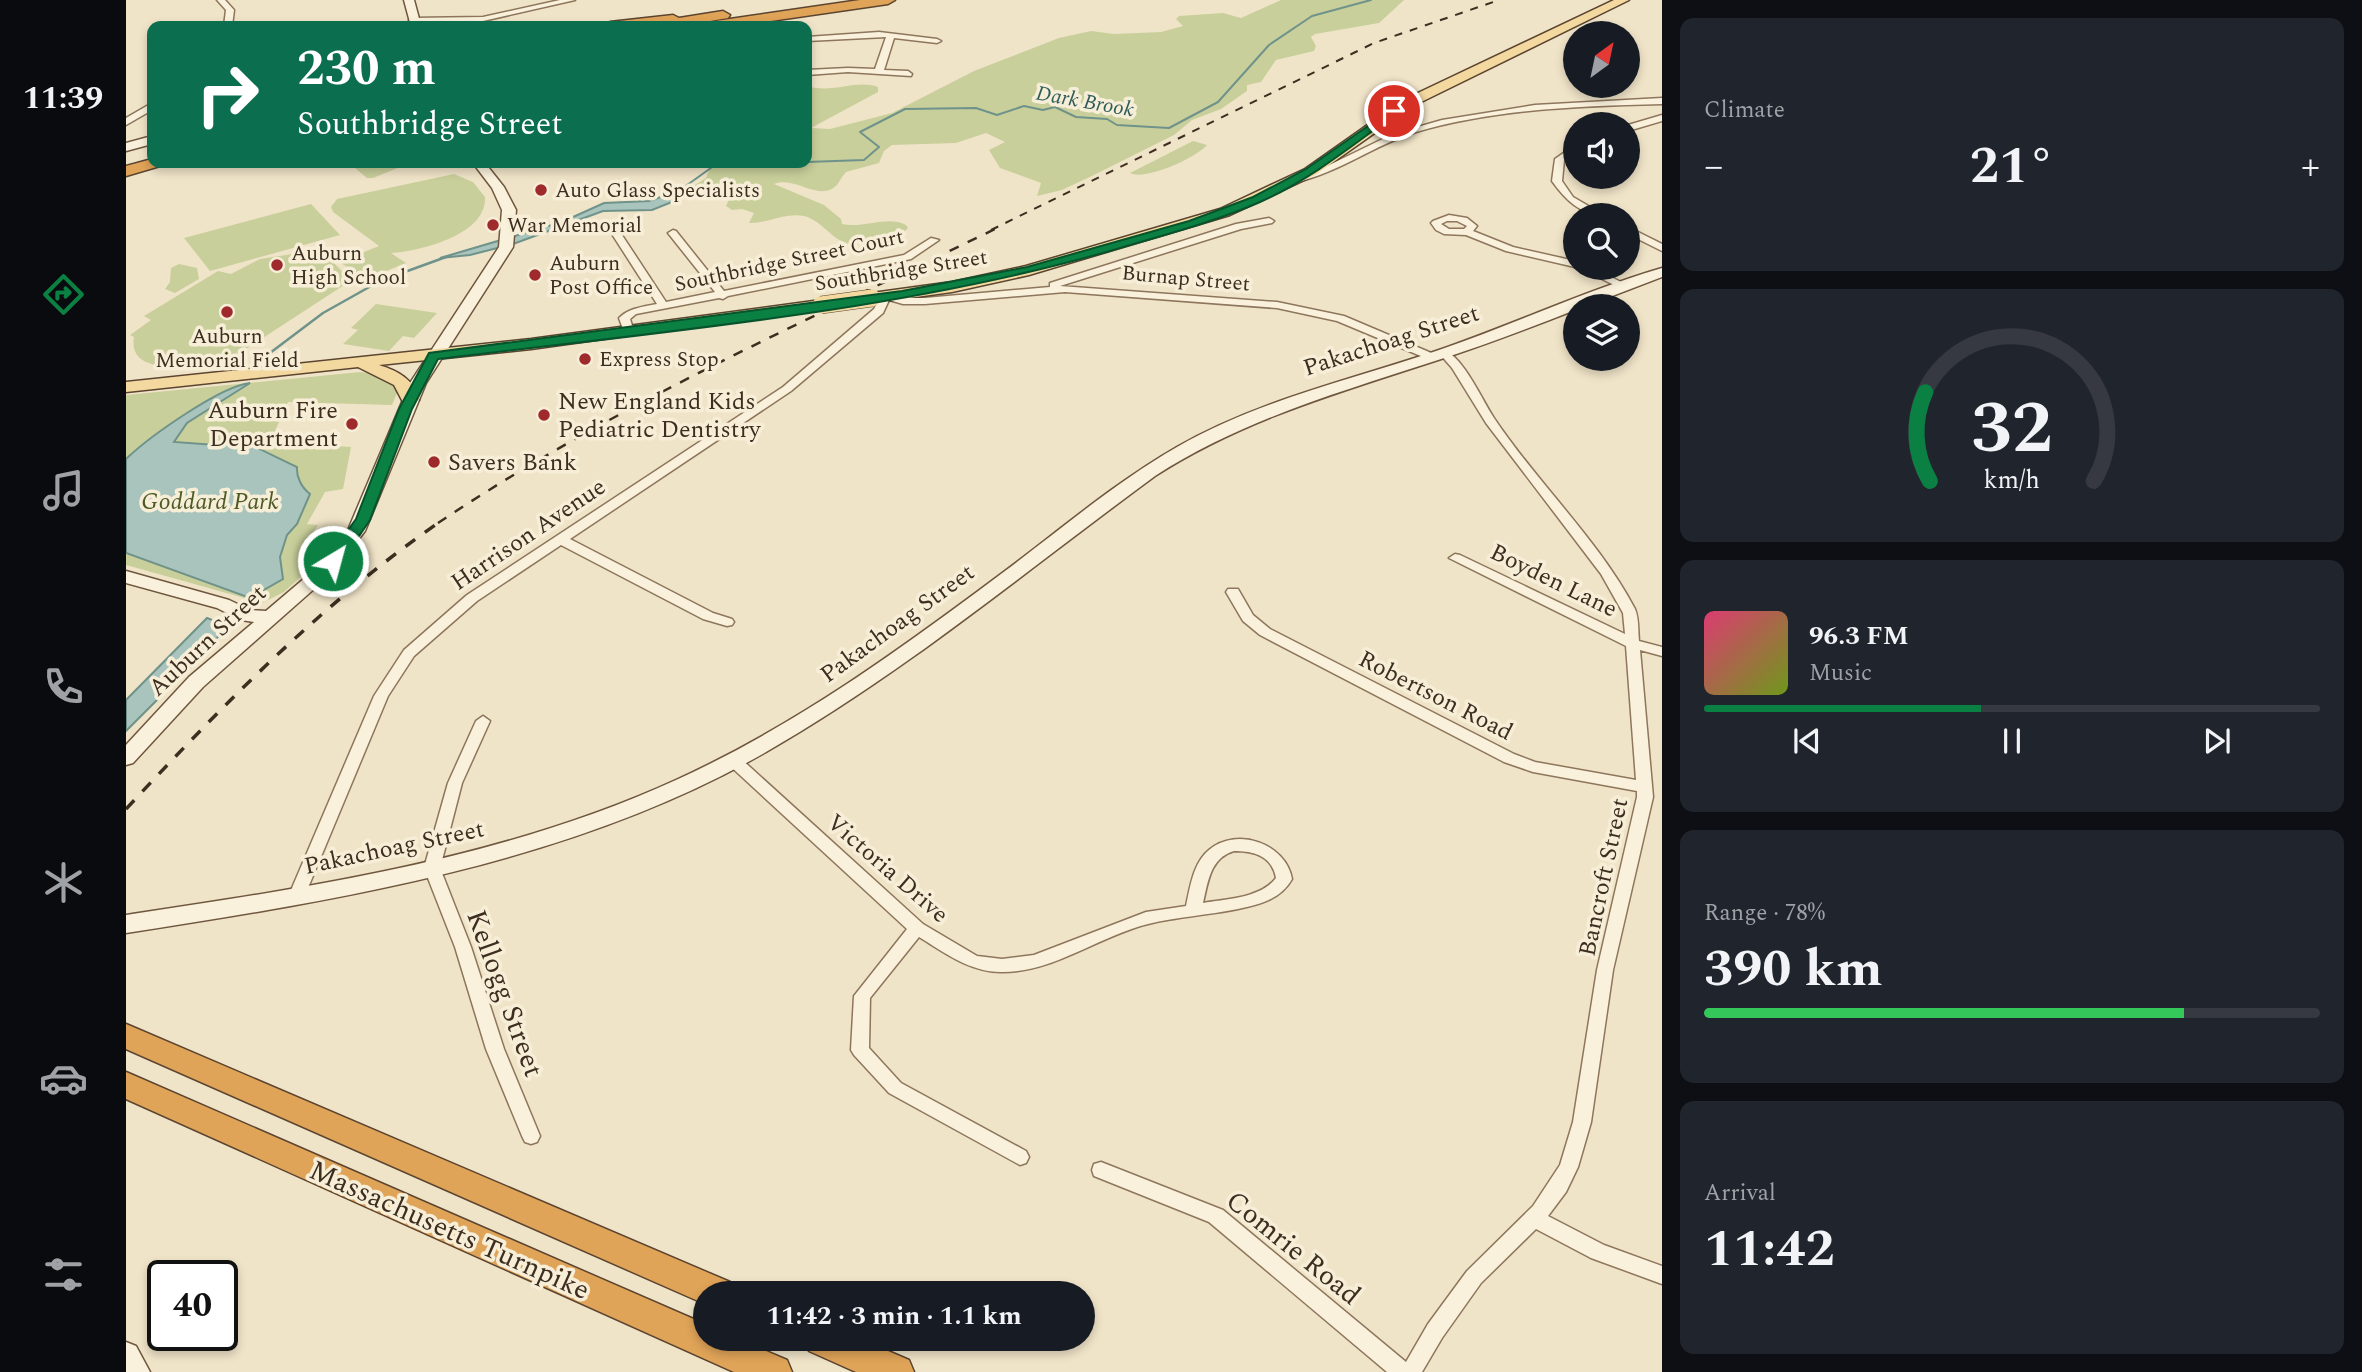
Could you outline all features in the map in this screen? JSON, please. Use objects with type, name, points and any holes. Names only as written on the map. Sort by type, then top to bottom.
[{"type":"highway","points":[[653,21],[774,7],[888,0]]},
{"type":"highway","points":[[736,21],[821,5]]},
{"type":"highway","points":[[752,21],[821,5]]},
{"type":"highway","points":[[688,21],[774,7]]},
{"type":"highway","points":[[126,159],[147,153]]},
{"type":"highway","points":[[126,170],[147,165]]},
{"type":"highway","name":"Massachusetts Turnpike","points":[[126,1036],[693,1282]]},
{"type":"highway","name":"Massachusetts Turnpike","points":[[126,1085],[774,1372]]},
{"type":"highway","points":[[848,1351],[896,1372]]},
{"type":"main road","name":"Southbridge Street","points":[[126,387],[347,365],[629,332],[990,279],[1149,237],[1225,212],[1297,179],[1408,103],[1623,0]]},
{"type":"main road","points":[[347,365],[390,374],[407,388],[410,400]]},
{"type":"street","points":[[221,0],[230,13],[229,21]]},
{"type":"street","points":[[409,0],[414,21]]},
{"type":"street","points":[[449,21],[483,19],[571,0]]},
{"type":"street","points":[[812,39],[891,35],[937,41]]},
{"type":"street","points":[[879,71],[891,35]]},
{"type":"street","points":[[812,73],[879,71],[908,74]]},
{"type":"street","points":[[1297,179],[1326,171],[1391,139],[1422,128],[1548,105],[1662,101]]},
{"type":"street","points":[[126,122],[147,109]]},
{"type":"street","points":[[1640,124],[1662,118]]},
{"type":"street","points":[[126,147],[147,141]]},
{"type":"street","points":[[1563,156],[1557,165],[1559,185],[1570,199],[1577,203]]},
{"type":"street","name":"Auburn Street","points":[[126,758],[188,689],[267,617],[325,570],[363,520],[410,400],[434,355],[507,242],[510,216],[506,202],[482,168]]},
{"type":"street","points":[[1046,289],[1239,226],[1269,221]]},
{"type":"street","points":[[615,231],[663,306]]},
{"type":"street","points":[[1467,232],[1510,249],[1563,261]]},
{"type":"street","points":[[673,233],[723,296]]},
{"type":"street","points":[[1640,236],[1662,248]]},
{"type":"street","name":"Southbridge Street Court","points":[[629,332],[624,321],[626,315],[907,257],[934,240]]},
{"type":"street","name":"Pakachoag Street","points":[[126,923],[297,895],[432,868],[517,845],[615,812],[733,761],[787,731],[874,674],[1080,521],[1186,447],[1286,401],[1438,355],[1662,272]]},
{"type":"street","points":[[1611,280],[1624,286]]},
{"type":"street","name":"Burnap Street","points":[[879,297],[925,301],[1046,289],[1091,289],[1301,308],[1340,318],[1438,355]]},
{"type":"street","name":"Harrison Avenue","points":[[297,895],[381,696],[402,661],[459,608],[799,380],[879,311],[879,297]]},
{"type":"street","name":"Bancroft Street","points":[[1411,1372],[1435,1331],[1474,1278],[1533,1219],[1559,1186],[1579,1134],[1605,970],[1643,813],[1645,787],[1636,709],[1634,644],[1630,614],[1607,573],[1485,415],[1456,366],[1438,355]]},
{"type":"street","points":[[562,540],[697,611],[727,622]]},
{"type":"street","name":"Boyden Lane","points":[[1455,558],[1634,644],[1662,652]]},
{"type":"street","points":[[126,577],[223,604],[247,616],[267,617]]},
{"type":"street","name":"Robertson Road","points":[[1233,592],[1248,618],[1265,632],[1508,758],[1533,767],[1645,787]]},
{"type":"street","points":[[432,868],[455,783],[483,721]]},
{"type":"street","name":"Victoria Drive","points":[[733,761],[916,928],[962,957],[981,964],[1002,966],[1035,961],[1146,918],[1193,911],[1272,894],[1282,886],[1282,867],[1273,856],[1255,847],[1236,845],[1218,851],[1204,870],[1193,911]]},
{"type":"street","name":"Kellogg Street","points":[[432,868],[463,947],[495,1049],[531,1136]]},
{"type":"street","points":[[916,928],[862,996],[860,1050],[895,1088],[1020,1157]]},
{"type":"street","name":"Comrie Road","points":[[1101,1170],[1216,1216],[1402,1372]]},
{"type":"street","points":[[1533,1219],[1606,1256],[1662,1275]]},
{"type":"street","points":[[126,1355],[136,1372]]},
{"type":"green space","points":[[1281,0],[1404,0],[1379,23],[1315,34],[1311,37],[1316,46],[1314,51],[1276,60],[1261,82],[1247,85],[1247,91],[1221,109],[1192,120],[1174,135],[1062,190],[1037,196],[1041,183],[1000,168],[989,150],[1005,142],[986,133],[956,143],[892,145],[884,151],[879,163],[846,172],[830,190],[815,190],[782,182],[774,184],[824,205],[841,219],[842,224],[899,222],[908,228],[904,232],[850,244],[804,216],[749,223],[754,213],[742,209],[732,210],[726,206],[730,197],[708,198],[687,190],[706,178],[710,168],[812,168],[812,128],[830,129],[892,113],[974,71],[1059,38],[1091,31],[1114,34],[1161,32],[1183,26],[1176,19],[1179,16],[1223,13],[1241,18]]},
{"type":"green space","points":[[869,85],[878,87],[878,92],[812,127],[812,87]]},
{"type":"green space","points":[[1193,141],[1207,145],[1170,167],[1147,174],[1130,173]]},
{"type":"green space","points":[[355,168],[398,168],[373,178],[367,178]]},
{"type":"green space","points":[[454,174],[473,182],[485,197],[483,210],[475,222],[464,231],[418,249],[391,253],[406,263],[367,279],[339,262],[379,246],[333,212],[331,207],[337,199]]},
{"type":"green space","points":[[311,204],[340,235],[210,271],[184,238]]},
{"type":"green space","name":"Auburn Memorial Field","points":[[299,253],[330,259],[342,271],[358,276],[217,368],[167,367],[153,364],[142,359],[135,350],[134,337],[130,335],[151,320],[144,316],[218,271],[231,274],[260,259]]},
{"type":"green space","points":[[179,264],[197,268],[199,279],[175,293],[165,289],[170,282],[171,268]]},
{"type":"green space","points":[[376,304],[437,313],[414,338],[403,336],[389,351],[343,344],[358,330],[351,328]]},
{"type":"green space","name":"Goddard Park","points":[[360,372],[376,374],[393,383],[397,393],[392,405],[288,402],[270,442],[351,447],[343,489],[325,492],[307,524],[318,525],[304,549],[328,552],[284,592],[262,603],[126,565],[126,395]]},
{"type":"water","points":[[691,187],[687,190],[692,194],[652,210],[603,211],[513,244],[470,255],[440,258],[562,222],[604,203],[649,201]]},
{"type":"water","points":[[250,383],[187,423],[174,442],[216,445],[239,439],[297,467],[300,482],[310,494],[297,524],[287,535],[280,557],[283,579],[250,598],[126,553],[126,459],[151,438],[204,402],[237,386]]},
{"type":"water","points":[[207,618],[220,623],[222,631],[212,645],[126,731],[126,700]]},
{"type":"waterway","name":"Dark Brook","points":[[812,162],[864,160],[879,147],[860,132],[905,109],[976,108],[997,115],[1024,106],[1043,110],[1055,107],[1076,117],[1107,119],[1117,125],[1169,128],[1218,102],[1269,45],[1312,16],[1371,0]]},
{"type":"waterway","name":"Dark Brook","points":[[676,193],[711,168]]},
{"type":"waterway","name":"Dark Brook","points":[[252,370],[258,362],[323,313],[380,281],[446,257]]},
{"type":"railway","points":[[991,230],[1374,43],[1499,0]]},
{"type":"railway","points":[[440,522],[504,481],[641,403],[995,229]]},
{"type":"railway","points":[[126,809],[237,693],[315,620],[440,522]]},
{"type":"place","name":"Auto Glass Specialists","points":[[541,190]]},
{"type":"place","name":"War Memorial","points":[[493,225]]},
{"type":"place","name":"Auburn High School","points":[[277,265]]},
{"type":"place","name":"Auburn Post Office","points":[[535,275]]},
{"type":"place","name":"Auburn Memorial Field","points":[[227,312]]},
{"type":"place","name":"Express Stop","points":[[585,359]]},
{"type":"place","name":"New England Kids Pediatric Dentistry","points":[[544,415]]},
{"type":"place","name":"Auburn Fire Department","points":[[352,424]]},
{"type":"place","name":"Savers Bank","points":[[434,462]]},
{"type":"route","points":[[333,561],[363,520],[405,409],[434,355],[628,332],[952,287],[1029,270],[1149,237],[1257,199],[1310,172],[1394,111]]}]
